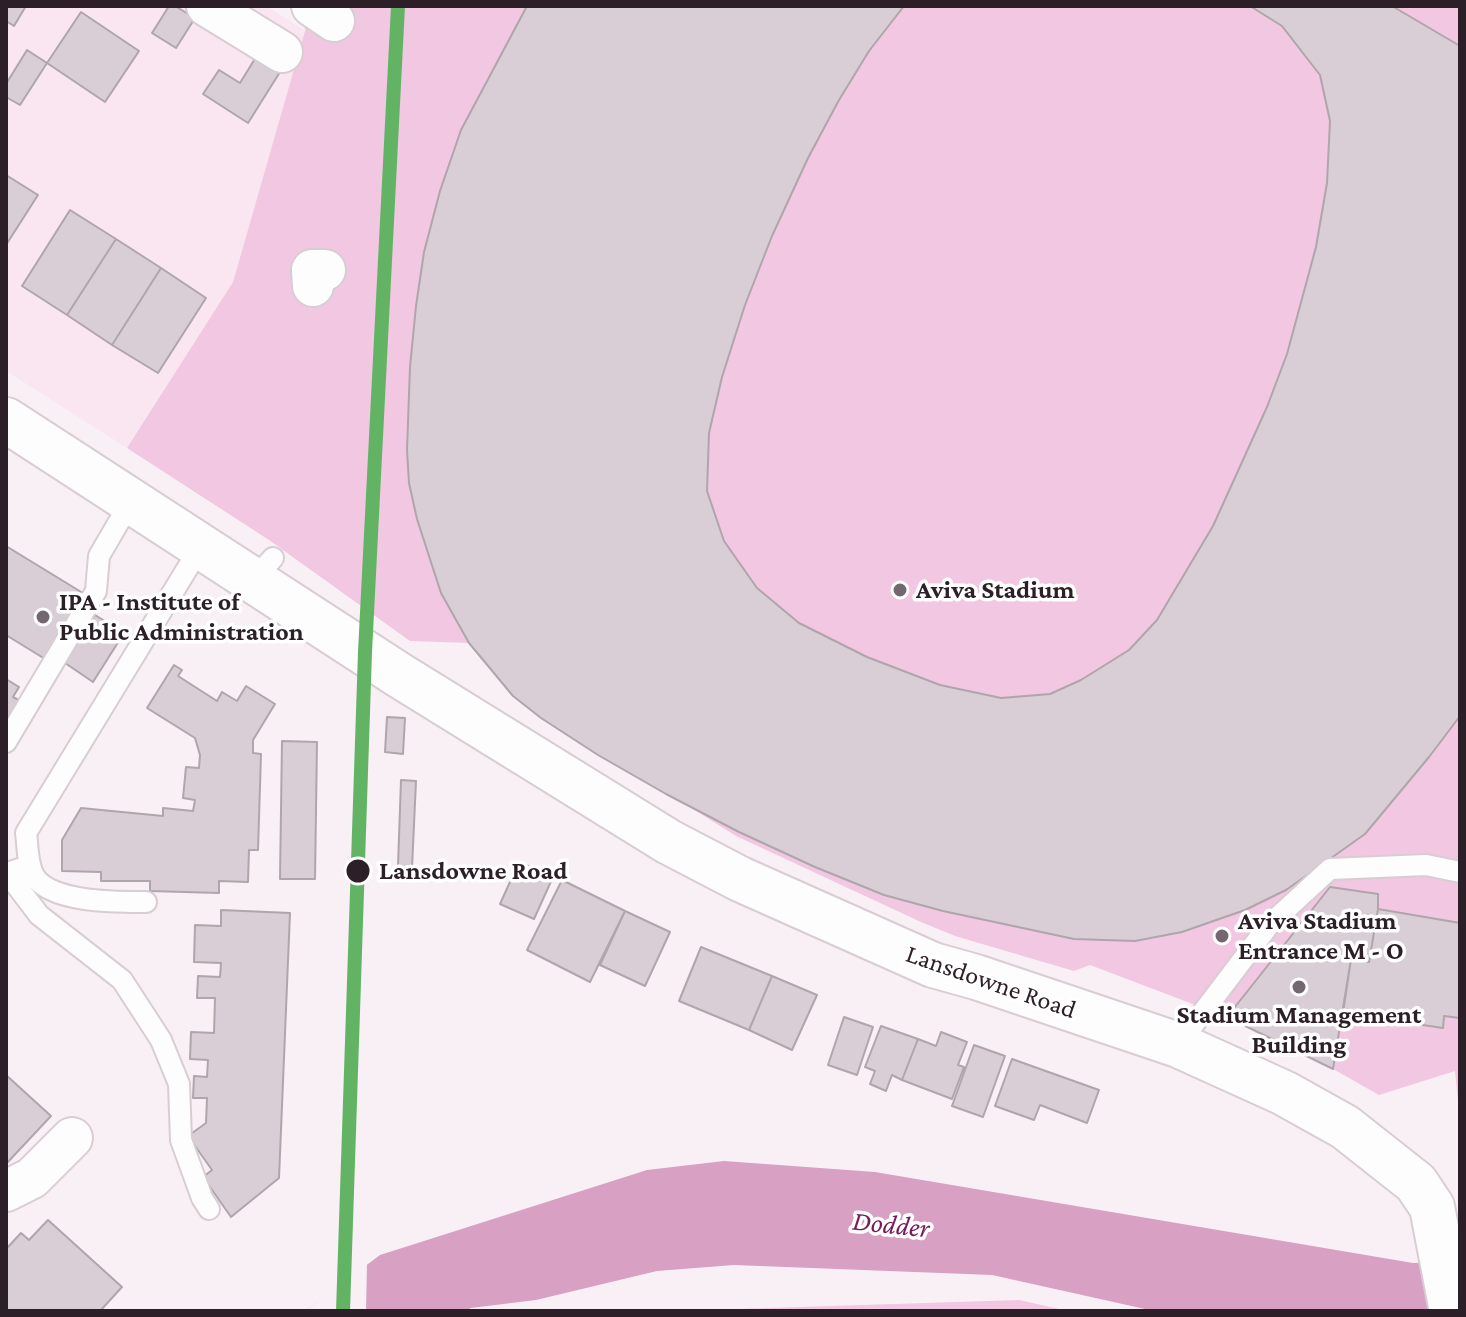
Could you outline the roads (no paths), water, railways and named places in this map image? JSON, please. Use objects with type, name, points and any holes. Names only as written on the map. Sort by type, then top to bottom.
[{"type":"street","points":[[207,6],[282,52]]},
{"type":"street","name":"Lansdowne Road","points":[[6,420],[201,546],[263,569],[399,675],[669,842],[728,873],[933,965],[1178,1045],[1284,1093],[1345,1127],[1416,1183],[1432,1207],[1452,1311]]},
{"type":"street","points":[[6,1191],[32,1178],[72,1138]]},
{"type":"lane","points":[[6,742],[96,591],[99,556],[131,501]]},
{"type":"lane","points":[[146,902],[99,901],[64,895],[37,880],[29,866],[26,833],[201,546]]},
{"type":"lane","points":[[1178,1045],[1269,925],[1330,869],[1426,865],[1460,872]]},
{"type":"lane","points":[[29,866],[7,873],[39,915],[122,980],[161,1040],[179,1084],[181,1140],[209,1209]]},
{"type":"water","name":"Dodder","points":[[724,1161],[875,1172],[1413,1263],[1460,1261],[1460,1311],[1154,1311],[992,1275],[734,1265],[657,1271],[536,1300],[465,1311],[305,1311],[380,1255],[647,1170]]},
{"type":"place","name":"Aviva Stadium","points":[[900,590]]},
{"type":"place","name":"IPA - Institute of Public Administration","points":[[43,617]]},
{"type":"place","name":"Lansdowne Road","points":[[358,871]]},
{"type":"place","name":"Aviva Stadium Entrance M - O","points":[[1222,936]]},
{"type":"place","name":"Stadium Management Building","points":[[1299,987]]}]
